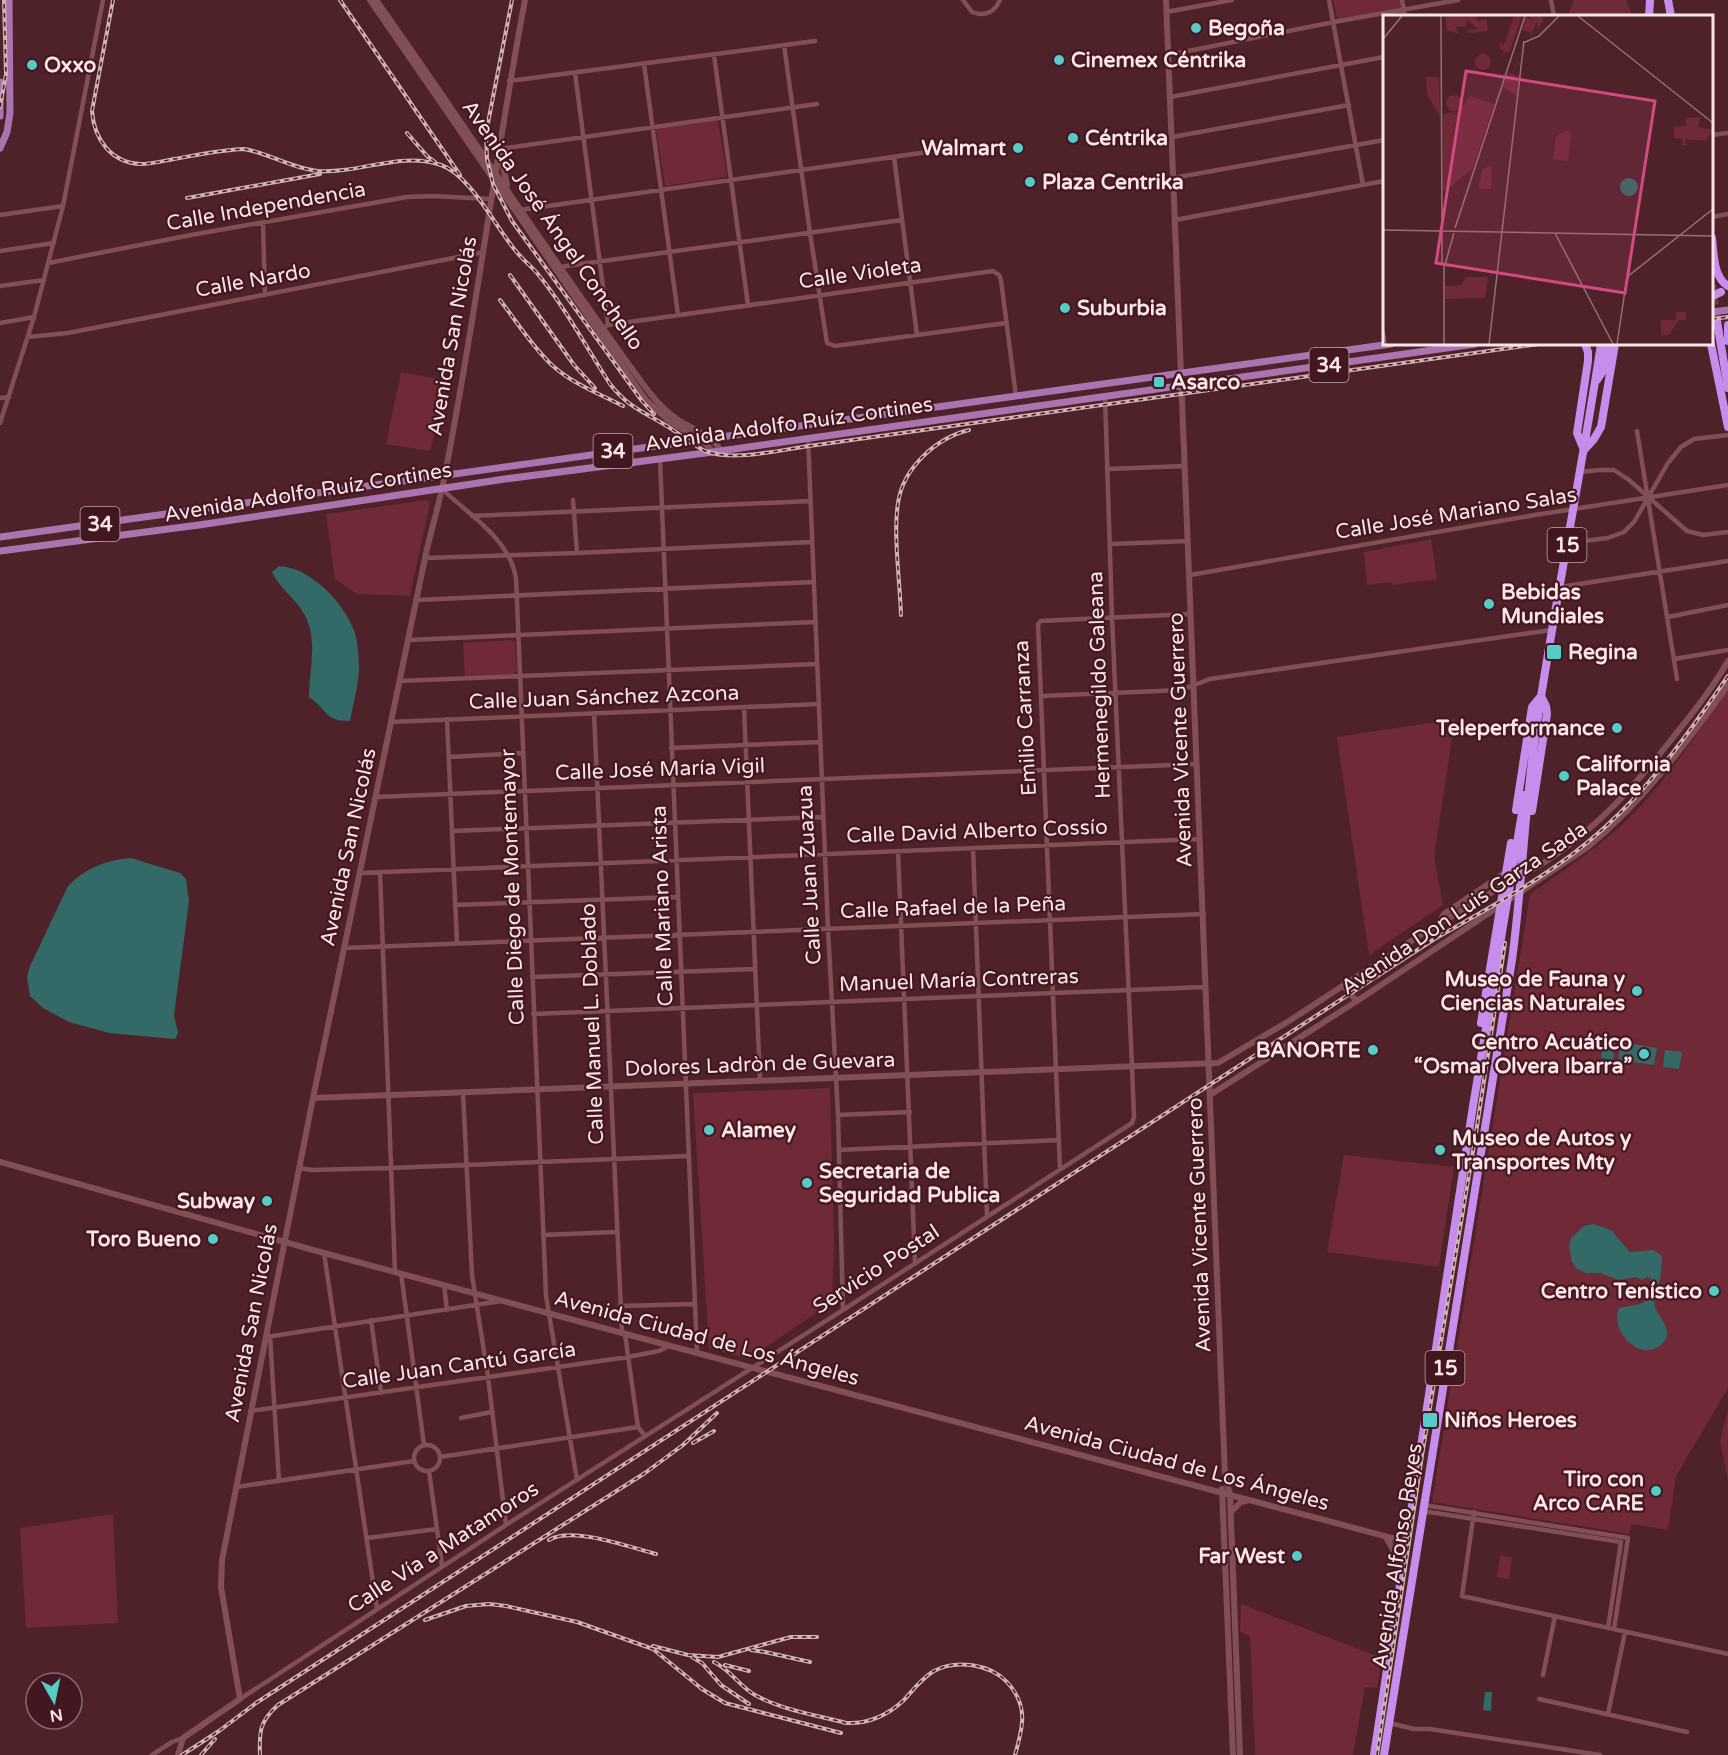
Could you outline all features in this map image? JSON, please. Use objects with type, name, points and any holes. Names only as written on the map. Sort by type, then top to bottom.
[{"type":"highway","points":[[1649,15],[1650,0]]},
{"type":"highway","points":[[1668,0],[1671,15]]},
{"type":"highway","points":[[1713,244],[1718,274],[1724,283],[1720,292]]},
{"type":"highway","points":[[1717,321],[1728,388]]},
{"type":"highway","points":[[1728,325],[1728,340]]},
{"type":"highway","points":[[1585,345],[1588,361],[1577,433],[1584,450],[1594,440],[1601,427],[1616,345]]},
{"type":"highway","name":"Avenida Alfonso Reyes","points":[[1374,1755],[1473,1106],[1521,811],[1527,790],[1551,630],[1601,345]]},
{"type":"highway","points":[[1595,381],[1603,371],[1608,345]]},
{"type":"highway","points":[[1711,345],[1728,427]]},
{"type":"highway","points":[[1473,1106],[1472,1086],[1532,707],[1541,696],[1546,706],[1546,714],[1530,836],[1523,918],[1489,1123],[1483,1133]]},
{"type":"highway","name":"Avenida Alfonso Reyes","points":[[1389,1723],[1519,910],[1528,811],[1527,790]]},
{"type":"highway","points":[[1511,844],[1530,836]]},
{"type":"highway","points":[[1507,868],[1527,873]]},
{"type":"highway","points":[[1504,885],[1526,888]]},
{"type":"highway","points":[[1436,1351],[1451,1333]]},
{"type":"highway","points":[[1405,1553],[1421,1525]]},
{"type":"highway","name":"15","points":[[1384,1755],[1389,1723]]},
{"type":"main road","points":[[0,148],[7,132],[10,113],[9,0]]},
{"type":"main road","points":[[0,82],[0,116]]},
{"type":"main road","points":[[1713,312],[1728,310]]},
{"type":"main road","name":"Avenida Adolfo Ruíz Cortines","points":[[0,537],[1384,345]]},
{"type":"main road","name":"Avenida Adolfo Ruíz Cortines","points":[[0,551],[199,525],[441,488],[721,451],[1468,345]]},
{"type":"main road","points":[[759,432],[758,442],[763,445]]},
{"type":"main road","points":[[633,449],[636,455],[633,462]]},
{"type":"street","points":[[0,423],[34,317],[54,243],[103,0]]},
{"type":"street","name":"Avenida José Ángel Conchello","points":[[370,0],[645,399],[669,421],[713,452]]},
{"type":"street","name":"Avenida José Ángel Conchello","points":[[376,0],[559,267],[606,327],[658,403],[678,420],[711,439],[721,451]]},
{"type":"street","name":"Avenida San Nicolás","points":[[240,1699],[221,1573],[250,1411],[268,1337],[284,1242],[313,1098],[424,558],[445,475],[484,252],[509,81],[525,0]]},
{"type":"street","points":[[963,0],[972,12],[984,14],[994,10],[1000,0]]},
{"type":"street","name":"Avenida Vicente Guerrero","points":[[1166,0],[1225,1478],[1230,1494],[1240,1755]]},
{"type":"street","points":[[1166,12],[1232,0]]},
{"type":"street","points":[[1329,0],[1363,185]]},
{"type":"street","points":[[1402,0],[1405,15]]},
{"type":"street","points":[[1168,55],[1458,0]]},
{"type":"street","points":[[1551,0],[1554,15]]},
{"type":"street","points":[[509,81],[814,41]]},
{"type":"street","points":[[784,45],[826,341],[835,346],[1006,323]]},
{"type":"street","points":[[714,54],[748,305]]},
{"type":"street","points":[[1170,97],[1383,57]]},
{"type":"street","points":[[644,64],[678,315]]},
{"type":"street","points":[[575,73],[600,262],[606,327]]},
{"type":"street","points":[[510,194],[499,149],[817,104]]},
{"type":"street","points":[[1172,137],[1349,105]]},
{"type":"street","points":[[1713,135],[1728,133]]},
{"type":"street","points":[[1173,178],[1383,140]]},
{"type":"street","points":[[520,210],[935,151]]},
{"type":"street","points":[[894,157],[917,335]]},
{"type":"street","points":[[1175,220],[1383,181]]},
{"type":"street","name":"Calle Independencia","points":[[48,263],[420,196],[491,199]]},
{"type":"street","points":[[0,215],[63,206]]},
{"type":"street","points":[[1713,217],[1728,214]]},
{"type":"street","points":[[559,267],[902,220]]},
{"type":"street","points":[[263,223],[265,295]]},
{"type":"street","points":[[0,251],[54,243]]},
{"type":"street","name":"Calle Nardo","points":[[28,337],[62,334],[484,252]]},
{"type":"street","name":"Calle Violeta","points":[[606,327],[989,271],[996,273],[1001,280],[1016,396]]},
{"type":"street","points":[[0,286],[44,280]]},
{"type":"street","points":[[0,323],[34,317]]},
{"type":"street","name":"Hermenegildo Galeana","points":[[1105,396],[1115,693],[1134,1118]]},
{"type":"street","points":[[0,398],[9,397]]},
{"type":"street","points":[[1637,431],[1677,679]]},
{"type":"street","points":[[1567,543],[1608,538],[1624,532],[1634,522],[1668,463],[1681,447],[1695,440],[1728,435]]},
{"type":"street","name":"Calle Juan Zuazua","points":[[808,437],[821,779],[838,1115],[843,1310]]},
{"type":"street","name":"Calle Mariano Arista","points":[[660,459],[697,1352]]},
{"type":"street","points":[[1107,468],[1185,466]]},
{"type":"street","points":[[1579,472],[1614,470],[1629,480],[1687,531],[1703,535],[1728,532]]},
{"type":"street","name":"Calle José Mariano Salas","points":[[1190,574],[1728,485]]},
{"type":"street","name":"Calle Diego de Montemayor","points":[[441,488],[492,534],[508,555],[514,571],[517,595],[546,1296],[577,1480]]},
{"type":"street","points":[[573,500],[577,553]]},
{"type":"street","points":[[472,516],[810,501]]},
{"type":"street","points":[[1110,544],[1188,541]]},
{"type":"street","points":[[424,558],[812,542]]},
{"type":"street","points":[[1560,586],[1728,561]]},
{"type":"street","points":[[417,600],[814,582]]},
{"type":"street","points":[[1668,617],[1728,605]]},
{"type":"street","points":[[1112,617],[1191,614]]},
{"type":"street","name":"Emilio Carranza","points":[[1060,1168],[1038,626],[1041,621],[1112,617]]},
{"type":"street","points":[[408,640],[815,622]]},
{"type":"street","points":[[1041,696],[1180,690],[1210,679],[1551,630]]},
{"type":"street","points":[[1674,659],[1728,650]]},
{"type":"street","name":"Avenida Don Luis Garza Sada","points":[[1209,1064],[1228,1059],[1344,987],[1439,924],[1527,873],[1571,844],[1620,802],[1683,726],[1728,661]]},
{"type":"street","points":[[399,681],[817,664]]},
{"type":"street","name":"Avenida Don Luis Garza Sada","points":[[1210,1095],[1357,1001],[1575,856],[1626,813],[1666,768],[1728,685]]},
{"type":"street","name":"Calle Juan Sánchez Azcona","points":[[391,722],[819,704]]},
{"type":"street","points":[[744,707],[760,1080]]},
{"type":"street","name":"Calle Manuel L. Doblado","points":[[594,713],[620,1306],[638,1427]]},
{"type":"street","points":[[447,719],[458,943]]},
{"type":"street","points":[[671,748],[820,742]]},
{"type":"street","points":[[449,757],[523,753]]},
{"type":"street","name":"Calle José María Vigil","points":[[375,797],[1197,764]]},
{"type":"street","points":[[452,831],[823,817]]},
{"type":"street","name":"Calle David Alberto Cossío","points":[[360,873],[1200,839]]},
{"type":"street","points":[[973,848],[987,1216]]},
{"type":"street","points":[[898,851],[906,999],[915,1262]]},
{"type":"street","points":[[1439,924],[1444,914],[1507,868]]},
{"type":"street","points":[[380,872],[390,1168],[398,1273],[424,1445]]},
{"type":"street","points":[[455,905],[677,897]]},
{"type":"street","name":"Calle Rafael de la Peña","points":[[344,948],[1204,914]]},
{"type":"street","points":[[532,977],[755,969]]},
{"type":"street","name":"Manuel María Contreras","points":[[533,1014],[1206,987]]},
{"type":"street","points":[[1344,987],[1357,1001]]},
{"type":"street","name":"Dolores Ladròn de Guevara","points":[[313,1098],[1056,1068],[1209,1064]]},
{"type":"street","points":[[463,1093],[472,1275],[488,1377],[506,1525]]},
{"type":"street","points":[[838,1115],[910,1112]]},
{"type":"street","name":"Servicio Postal","points":[[753,1368],[1060,1168],[1128,1128],[1134,1118]]},
{"type":"street","points":[[839,1150],[1059,1140]]},
{"type":"street","points":[[299,1168],[312,1170],[465,1166],[689,1156]]},
{"type":"street","name":"Avenida Ciudad de Los Ángeles","points":[[0,1162],[398,1273],[1407,1542]]},
{"type":"street","points":[[543,1235],[616,1232]]},
{"type":"street","points":[[324,1253],[377,1609]]},
{"type":"street","points":[[444,1285],[447,1310]]},
{"type":"street","points":[[279,1481],[268,1337],[504,1301]]},
{"type":"street","points":[[620,1306],[695,1304]]},
{"type":"street","points":[[371,1320],[381,1393]]},
{"type":"street","name":"Calle Juan Cantú García","points":[[250,1411],[628,1357],[659,1351],[670,1345]]},
{"type":"street","name":"Calle Vía a Matamoros","points":[[152,1755],[171,1742],[183,1738],[442,1566],[753,1368]]},
{"type":"street","points":[[461,1418],[492,1412]]},
{"type":"street","points":[[440,1457],[638,1427],[645,1436]]},
{"type":"street","points":[[424,1445],[433,1447],[440,1457],[438,1466],[429,1471],[418,1468],[414,1461],[415,1452],[424,1445]]},
{"type":"street","points":[[236,1487],[414,1461]]},
{"type":"street","points":[[429,1471],[442,1566]]},
{"type":"street","name":"Avenida Vicente Guerrero","points":[[1225,1478],[1221,1492],[1233,1755]]},
{"type":"street","points":[[1230,1512],[1241,1502],[1251,1500]]},
{"type":"street","points":[[1424,1508],[1628,1538],[1614,1629]]},
{"type":"street","points":[[1474,1515],[1462,1596],[1728,1654]]},
{"type":"street","points":[[1511,1521],[1621,1542],[1608,1628]]},
{"type":"street","points":[[367,1539],[437,1528]]},
{"type":"street","points":[[1386,1536],[1402,1574]]},
{"type":"street","points":[[1543,1675],[1555,1616]]},
{"type":"street","points":[[1608,1714],[1625,1632]]},
{"type":"street","points":[[1539,1699],[1687,1732]]},
{"type":"street","points":[[1389,1723],[1411,1729],[1471,1734],[1600,1755]]},
{"type":"street","points":[[178,1755],[183,1738]]},
{"type":"shaded area","points":[[1333,0],[1400,0],[1401,9],[1337,19]]},
{"type":"shaded area","points":[[1574,0],[1626,0],[1632,15],[1568,15]]},
{"type":"shaded area","points":[[718,120],[727,177],[665,186],[656,129]]},
{"type":"shaded area","points":[[401,372],[448,381],[430,451],[386,444]]},
{"type":"shaded area","points":[[427,500],[430,503],[410,596],[357,594],[335,579],[326,514]]},
{"type":"shaded area","points":[[1431,539],[1437,579],[1393,585],[1392,582],[1367,585],[1364,552]]},
{"type":"shaded area","points":[[512,640],[515,642],[517,671],[514,674],[465,676],[463,643]]},
{"type":"shaded area","points":[[1728,688],[1728,1388],[1676,1476],[1668,1530],[1631,1524],[1629,1534],[1432,1502],[1530,894],[1600,844],[1638,809],[1674,766]]},
{"type":"shaded area","points":[[1455,719],[1434,856],[1443,905],[1369,955],[1337,737]]},
{"type":"shaded area","points":[[830,1088],[834,1242],[832,1302],[749,1359],[709,1348],[693,1093]]},
{"type":"shaded area","points":[[1344,1155],[1454,1167],[1439,1267],[1327,1252]]},
{"type":"shaded area","points":[[1728,1410],[1728,1480],[1720,1441]]},
{"type":"shaded area","points":[[113,1514],[118,1623],[26,1628],[20,1528]]},
{"type":"shaded area","points":[[1500,1555],[1512,1557],[1509,1579],[1497,1577]]},
{"type":"shaded area","points":[[1241,1604],[1382,1658],[1377,1688],[1365,1687],[1353,1755],[1255,1755],[1250,1637],[1240,1631]]},
{"type":"water","points":[[279,566],[291,568],[315,580],[335,599],[350,622],[357,642],[359,670],[350,721],[331,717],[309,697],[312,652],[310,630],[301,609],[272,572]]},
{"type":"water","points":[[131,858],[180,873],[186,879],[189,901],[174,1015],[178,1033],[175,1039],[109,1033],[69,1022],[43,1008],[30,996],[27,977],[30,966],[68,886],[82,874],[97,866]]},
{"type":"water","points":[[1604,1039],[1615,1041],[1613,1060],[1601,1058]]},
{"type":"water","points":[[1621,1042],[1657,1048],[1654,1065],[1618,1060]]},
{"type":"water","points":[[1665,1050],[1682,1052],[1679,1069],[1663,1067]]},
{"type":"water","points":[[1593,1224],[1611,1230],[1630,1252],[1653,1250],[1662,1256],[1660,1279],[1654,1302],[1667,1329],[1667,1334],[1662,1344],[1653,1349],[1645,1350],[1628,1342],[1618,1326],[1617,1317],[1619,1308],[1646,1301],[1651,1278],[1647,1277],[1642,1280],[1636,1277],[1619,1280],[1600,1273],[1586,1273],[1577,1269],[1572,1262],[1569,1246],[1571,1238],[1584,1226]]},
{"type":"water","points":[[1485,1692],[1492,1692],[1491,1711],[1483,1710]]},
{"type":"tunnel","points":[[1713,292],[1717,321]]},
{"type":"railway","points":[[0,107],[6,74],[4,0]]},
{"type":"railway","points":[[113,0],[92,111],[100,140],[113,154],[130,163],[145,164],[244,149],[318,171],[410,160],[441,165],[462,179],[472,190],[507,240],[537,273],[566,313],[616,392],[635,408],[708,452],[732,455],[758,454],[1532,345]]},
{"type":"railway","points":[[340,0],[460,175]]},
{"type":"railway","points":[[512,0],[486,133],[487,159],[493,184],[512,221],[642,401],[654,414]]},
{"type":"railway","points":[[407,133],[435,162]]},
{"type":"railway","points":[[187,198],[320,174]]},
{"type":"railway","points":[[510,275],[574,365],[595,388]]},
{"type":"railway","points":[[500,300],[532,343],[553,366],[578,383],[623,406]]},
{"type":"railway","points":[[1713,319],[1728,317]]},
{"type":"railway","points":[[901,615],[896,529],[901,490],[914,467],[933,447],[969,430]]},
{"type":"railway","points":[[182,1755],[256,1703],[1436,938],[1545,874],[1604,828],[1639,793],[1685,736],[1728,676]]},
{"type":"railway","points":[[1377,1755],[1422,1455],[1505,943]]},
{"type":"railway","points":[[260,1755],[262,1727],[267,1716],[278,1705],[645,1473],[683,1445],[717,1413]]},
{"type":"railway","points":[[693,1443],[714,1431]]},
{"type":"railway","points":[[549,1540],[559,1536],[586,1536],[656,1554]]},
{"type":"railway","points":[[425,1620],[466,1606],[489,1604],[577,1622],[653,1649],[702,1689],[725,1703],[841,1733]]},
{"type":"railway","points":[[653,1646],[688,1655],[718,1657],[791,1637],[817,1637]]},
{"type":"railway","points":[[751,1650],[810,1662]]},
{"type":"railway","points":[[692,1657],[702,1663],[721,1685],[749,1704]]},
{"type":"railway","points":[[714,1662],[749,1691],[765,1700],[846,1723],[870,1720],[891,1710],[926,1677],[943,1667],[962,1664],[982,1667],[1007,1682],[1019,1700],[1022,1726],[1015,1755]]},
{"type":"railway","points":[[725,1665],[749,1671]]},
{"type":"railway","points":[[201,1755],[215,1739]]},
{"type":"place","name":"Begoña","points":[[1196,28]]},
{"type":"place","name":"Cinemex Céntrika","points":[[1059,60]]},
{"type":"place","name":"Oxxo","points":[[32,65]]},
{"type":"place","name":"Céntrika","points":[[1073,138]]},
{"type":"place","name":"Walmart","points":[[1018,148]]},
{"type":"place","name":"Plaza Centrika","points":[[1030,182]]},
{"type":"place","name":"Suburbia","points":[[1065,308]]},
{"type":"place","name":"Asarco","points":[[1159,382]]},
{"type":"place","name":"Bebidas Mundiales","points":[[1489,604]]},
{"type":"place","name":"Regina","points":[[1554,652]]},
{"type":"place","name":"Teleperformance","points":[[1617,728]]},
{"type":"place","name":"California Palace","points":[[1564,776]]},
{"type":"place","name":"Museo de Fauna y Ciencias Naturales","points":[[1637,991]]},
{"type":"place","name":"BANORTE","points":[[1373,1050]]},
{"type":"place","name":"Centro Acuático “Osmar Olvera Ibarra”","points":[[1644,1054]]},
{"type":"place","name":"Alamey","points":[[709,1130]]},
{"type":"place","name":"Museo de Autos y Transportes Mty","points":[[1440,1150]]},
{"type":"place","name":"Secretaria de Seguridad Publica","points":[[807,1183]]},
{"type":"place","name":"Subway","points":[[267,1201]]},
{"type":"place","name":"Toro Bueno","points":[[213,1239]]},
{"type":"place","name":"Centro Tenístico","points":[[1714,1291]]},
{"type":"place","name":"Niños Heroes","points":[[1430,1420]]},
{"type":"place","name":"Tiro con Arco CARE","points":[[1656,1491]]},
{"type":"place","name":"Far West","points":[[1297,1556]]}]
